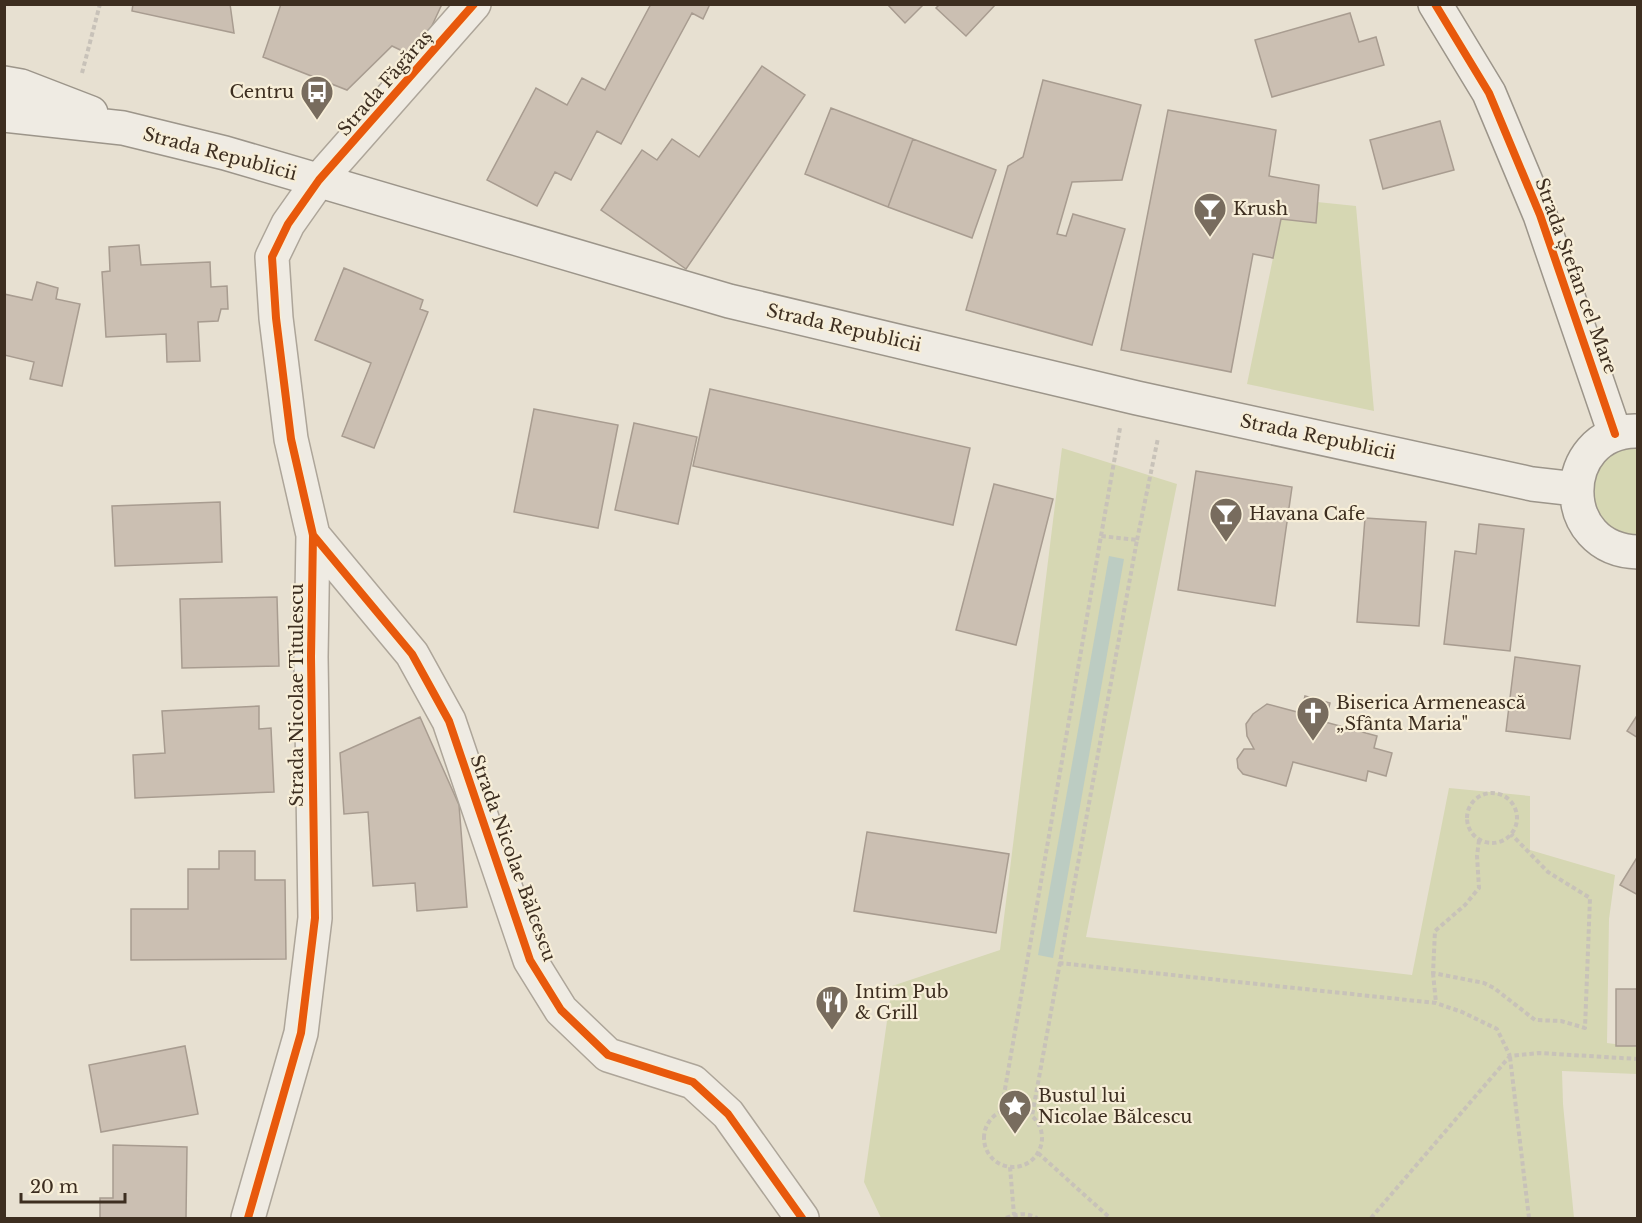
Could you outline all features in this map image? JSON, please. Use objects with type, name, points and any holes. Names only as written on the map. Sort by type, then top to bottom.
[{"type":"street","name":"Strada Făgăraș","points":[[319,180],[474,4]]},
{"type":"street","name":"Strada Ștefan cel Mare","points":[[1435,4],[1489,93],[1626,432]]},
{"type":"street","name":"Strada Republicii","points":[[4,83],[21,86],[74,106],[123,128]]},
{"type":"street","name":"Strada Republicii","points":[[4,115],[123,128],[225,153],[729,301],[1165,404],[1532,484],[1576,489]]},
{"type":"street","name":"Strada Nicolae Titulescu","points":[[248,1218],[301,1033],[315,918],[311,681],[313,535],[291,439],[276,318],[272,257],[288,225],[319,180]]},
{"type":"street","points":[[1626,432],[1598,444],[1578,474],[1576,489],[1579,510],[1592,532],[1612,547],[1638,552]]},
{"type":"street","name":"Strada Nicolae Bălcescu","points":[[313,535],[412,654],[449,722],[530,960],[561,1010],[608,1055],[693,1082],[728,1114],[802,1218]]},
{"type":"path","points":[[74,106],[100,4]]},
{"type":"path","points":[[1001,1112],[1126,395]]},
{"type":"path","points":[[1032,1116],[1137,540],[1165,404]]},
{"type":"path","points":[[1101,536],[1137,540]]},
{"type":"path","points":[[1485,794],[1501,795],[1513,805],[1517,819],[1515,827],[1511,834],[1497,843],[1479,840],[1473,835],[1466,818],[1472,802],[1485,794]]},
{"type":"path","points":[[1433,973],[1484,983],[1503,994],[1535,1020],[1561,1021],[1585,1028],[1590,898],[1548,872],[1511,834]]},
{"type":"path","points":[[1436,1003],[1433,973],[1435,931],[1465,905],[1479,888],[1477,856],[1479,840]]},
{"type":"path","points":[[1059,963],[1436,1003],[1462,1012],[1497,1029],[1510,1056],[1529,1218]]},
{"type":"path","points":[[1371,1218],[1510,1056],[1539,1053],[1638,1059]]},
{"type":"path","points":[[1020,1110],[1032,1116],[1041,1127],[1042,1137],[1038,1153],[1029,1163],[1020,1167],[1010,1167],[993,1160],[984,1143],[988,1124],[993,1117],[1001,1112],[1020,1110]]},
{"type":"path","points":[[1038,1153],[1110,1218]]},
{"type":"path","points":[[1010,1167],[1014,1215]]},
{"type":"path","points":[[1006,1218],[1024,1214],[1037,1218]]},
{"type":"green space","points":[[1317,202],[1356,206],[1374,411],[1247,384],[1281,219],[1315,223]]},
{"type":"green space","points":[[1637,430],[1637,552],[1612,547],[1578,474]]},
{"type":"green space","points":[[1062,448],[1177,484],[1086,937],[1412,975],[1449,788],[1530,796],[1530,850],[1615,875],[1609,919],[1607,1043],[1637,1047],[1637,1074],[1562,1071],[1574,1218],[881,1218],[864,1182],[892,986],[1000,950]]},
{"type":"shaded area","points":[[1109,556],[1124,559],[1053,958],[1038,955]]},
{"type":"building","points":[[133,4],[230,4],[234,33],[132,11]]},
{"type":"building","points":[[281,4],[442,4],[417,58],[392,46],[347,90],[263,57]]},
{"type":"building","points":[[651,4],[710,4],[703,19],[692,13],[621,144],[597,131],[571,180],[555,172],[537,206],[487,180],[536,88],[567,105],[582,78],[605,90]]},
{"type":"building","points":[[887,4],[924,4],[905,23]]},
{"type":"building","points":[[940,4],[996,4],[966,36],[936,8]]},
{"type":"building","points":[[1350,13],[1359,42],[1376,37],[1384,65],[1272,97],[1255,40]]},
{"type":"building","points":[[762,66],[805,95],[686,269],[601,210],[642,150],[657,160],[672,139],[699,157]]},
{"type":"building","points":[[1043,80],[1141,105],[1122,180],[1072,182],[1057,234],[1066,236],[1073,214],[1125,229],[1092,345],[966,310],[1008,166],[1023,157]]},
{"type":"building","points":[[831,108],[913,139],[888,207],[805,174]]},
{"type":"building","name":"Krush","points":[[1168,110],[1276,130],[1269,176],[1319,185],[1316,223],[1281,219],[1273,258],[1253,254],[1231,372],[1121,350]]},
{"type":"building","points":[[1440,121],[1454,170],[1383,189],[1370,140]]},
{"type":"building","points":[[913,139],[996,170],[972,238],[888,207]]},
{"type":"building","points":[[139,245],[141,265],[210,262],[211,287],[227,286],[228,309],[221,309],[218,321],[198,322],[200,361],[167,362],[166,334],[106,337],[102,272],[110,271],[109,247]]},
{"type":"building","points":[[344,268],[423,300],[420,309],[428,312],[374,448],[342,436],[371,363],[315,340]]},
{"type":"building","points":[[37,282],[58,288],[56,299],[80,304],[62,386],[30,379],[34,362],[4,355],[4,294],[32,300]]},
{"type":"building","points":[[710,389],[970,448],[953,525],[693,466]]},
{"type":"building","points":[[534,409],[618,425],[598,528],[514,512]]},
{"type":"building","points":[[634,423],[697,437],[678,524],[615,510]]},
{"type":"building","points":[[1196,471],[1292,487],[1275,606],[1178,590]]},
{"type":"building","points":[[994,484],[1053,499],[1016,645],[956,630]]},
{"type":"building","points":[[220,502],[222,562],[115,566],[112,506]]},
{"type":"building","points":[[1365,518],[1426,522],[1419,626],[1357,622]]},
{"type":"building","points":[[1479,524],[1524,529],[1510,651],[1444,644],[1455,551],[1476,554]]},
{"type":"building","points":[[277,597],[279,666],[182,668],[180,599]]},
{"type":"building","points":[[1515,657],[1580,666],[1570,739],[1506,731]]},
{"type":"building","name":"Biserica Armenească „Sfânta Maria\"","points":[[1305,696],[1330,703],[1325,722],[1377,736],[1374,748],[1392,753],[1386,776],[1368,771],[1366,781],[1293,762],[1286,786],[1243,774],[1238,768],[1237,759],[1244,749],[1254,749],[1247,736],[1246,724],[1253,714],[1267,704],[1301,713]]},
{"type":"building","points":[[259,706],[259,729],[271,728],[274,792],[135,798],[133,755],[165,753],[162,711]]},
{"type":"building","points":[[1638,714],[1638,738],[1627,731]]},
{"type":"building","points":[[420,717],[459,805],[467,907],[417,911],[415,883],[373,886],[368,812],[344,814],[340,753]]},
{"type":"building","points":[[867,832],[1009,854],[996,933],[854,911]]},
{"type":"building","points":[[219,851],[255,851],[255,880],[285,880],[286,959],[131,960],[131,909],[188,909],[188,869],[219,869]]},
{"type":"building","points":[[1638,856],[1638,895],[1620,885]]},
{"type":"building","points":[[1616,989],[1638,989],[1638,1046],[1616,1046]]},
{"type":"building","points":[[185,1046],[198,1114],[101,1132],[89,1065]]},
{"type":"building","points":[[113,1145],[187,1147],[186,1218],[100,1218],[100,1198],[113,1198]]},
{"type":"cycle path","points":[[248,1218],[301,1033],[315,918],[311,657],[313,535],[291,439],[276,318],[272,257],[288,224],[319,180],[474,4]]},
{"type":"cycle path","points":[[1435,4],[1489,93],[1540,215],[1615,434]]},
{"type":"cycle path","points":[[313,535],[412,654],[449,721],[530,960],[561,1010],[608,1055],[693,1082],[728,1114],[802,1218]]},
{"type":"place","name":"Centru","points":[[317,121]]},
{"type":"place","name":"Krush","points":[[1210,238]]},
{"type":"place","name":"Havana Cafe","points":[[1226,543]]},
{"type":"place","name":"Biserica Armenească „Sfânta Maria\"","points":[[1313,742]]},
{"type":"place","name":"Intim Pub & Grill","points":[[832,1031]]},
{"type":"place","name":"Bustul lui Nicolae Bălcescu","points":[[1015,1135]]}]
